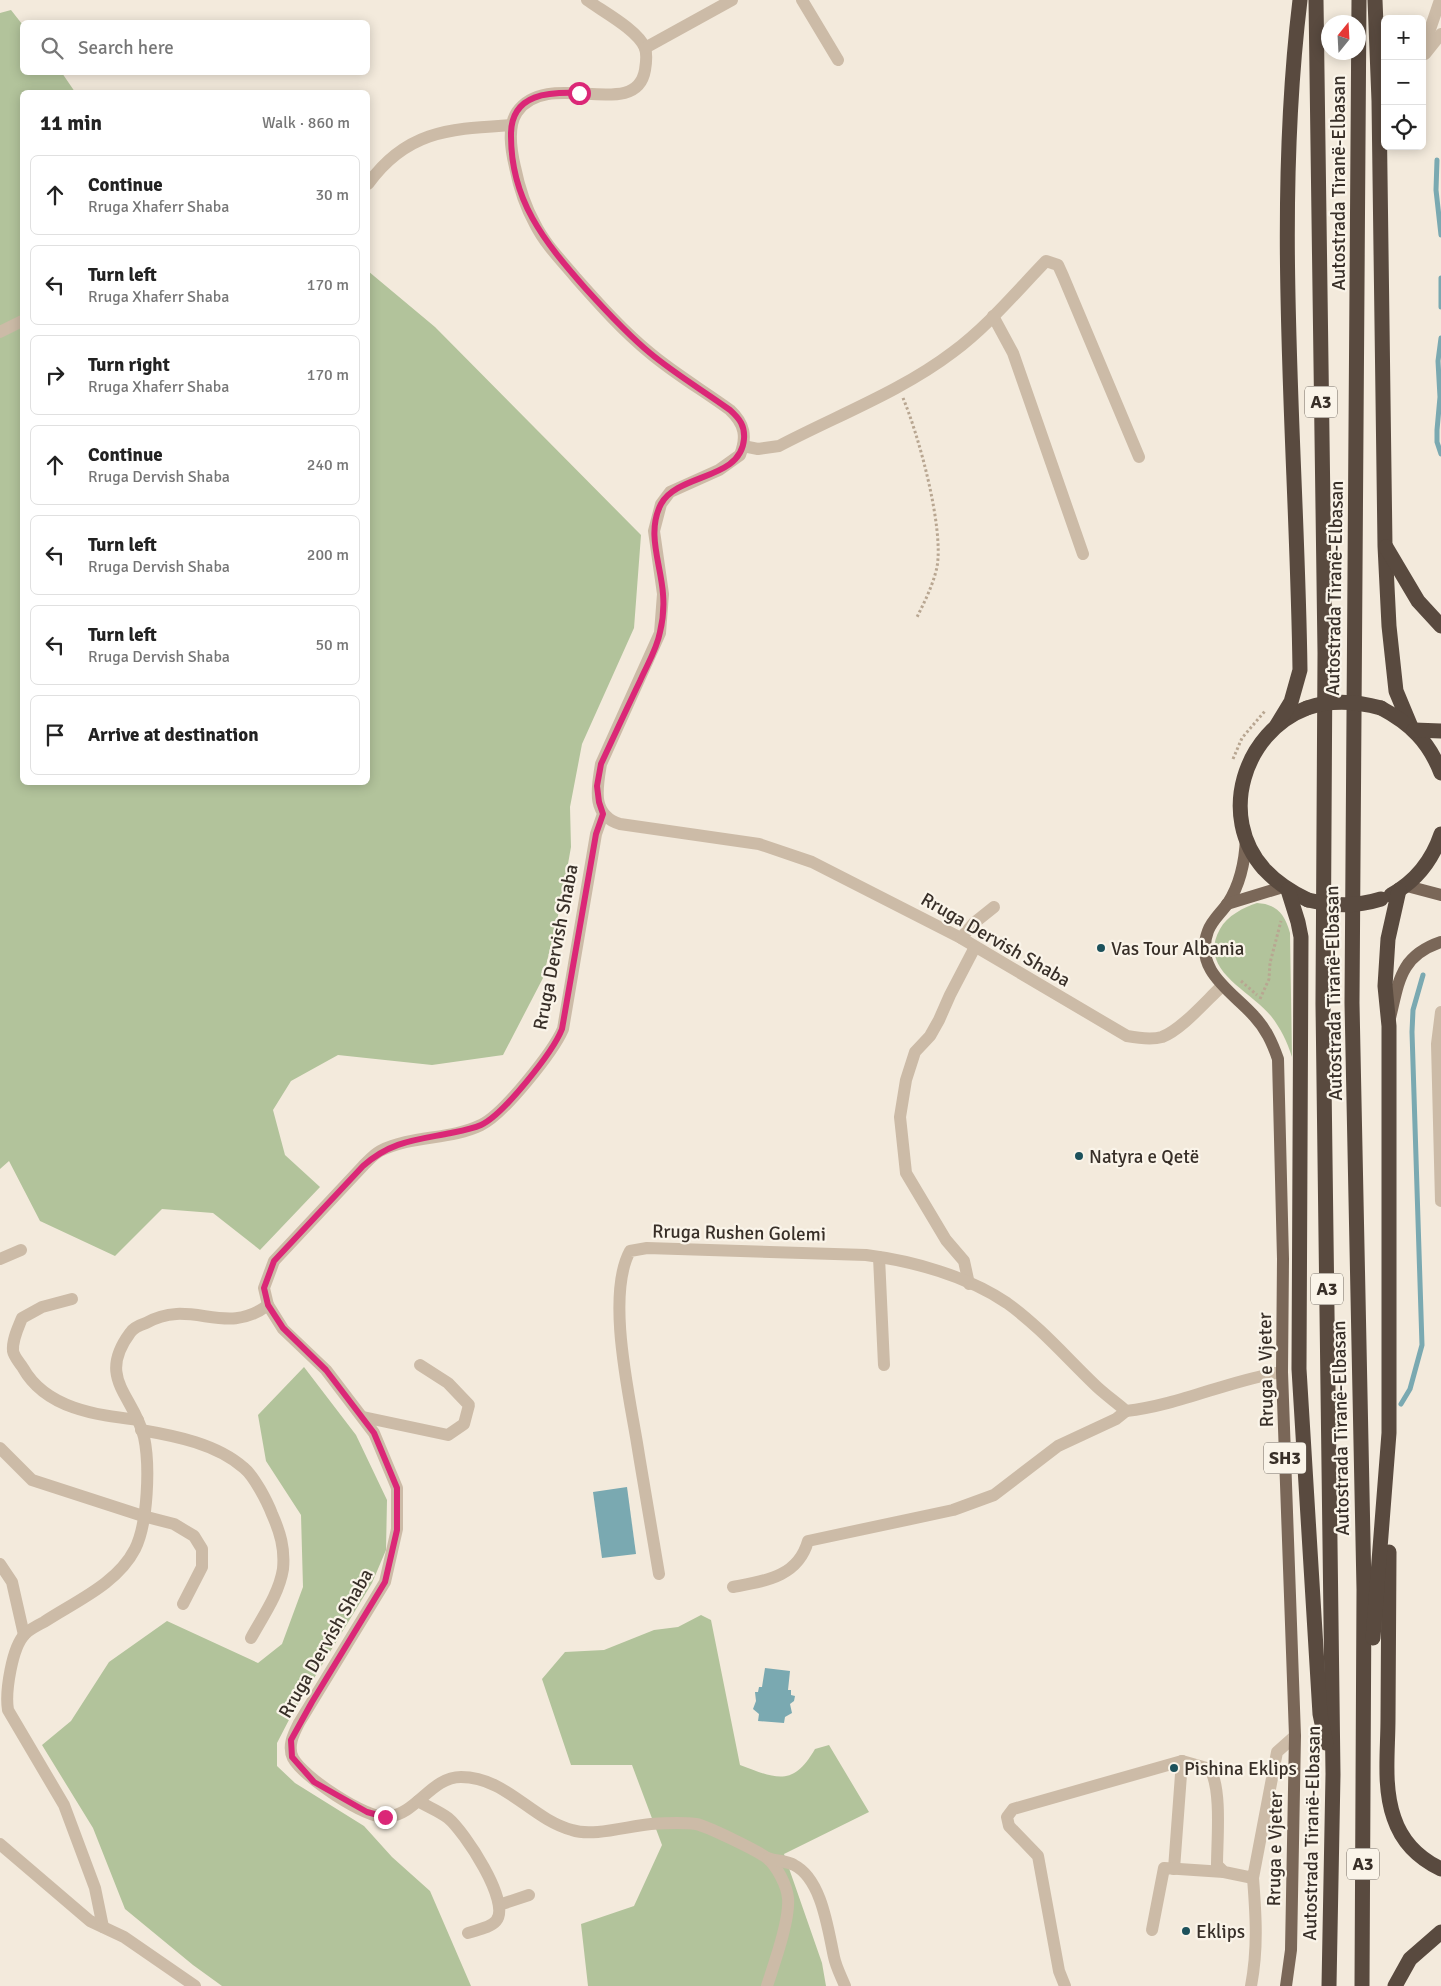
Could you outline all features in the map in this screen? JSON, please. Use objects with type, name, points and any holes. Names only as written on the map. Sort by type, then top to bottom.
[{"type":"highway","points":[[1300,0],[1290,111],[1287,233],[1300,670],[1291,702],[1277,725],[1262,741],[1250,759],[1243,780],[1240,802],[1246,836],[1263,868],[1285,888],[1308,900],[1335,906],[1362,905],[1381,899],[1403,888],[1427,864],[1441,834]]},
{"type":"highway","name":"Autostrada Tiranë-Elbasan","points":[[1316,0],[1325,653],[1323,1004],[1333,1774],[1329,1986]]},
{"type":"highway","name":"Autostrada Tiranë-Elbasan","points":[[1359,0],[1352,1003],[1364,1589],[1365,1741],[1362,1986]]},
{"type":"highway","points":[[1375,0],[1378,73],[1385,546],[1393,677],[1396,691],[1413,728],[1434,755],[1441,774]]},
{"type":"highway","points":[[1385,546],[1418,601],[1441,626]]},
{"type":"highway","points":[[1277,725],[1307,708],[1338,701],[1360,702],[1381,708],[1413,728],[1441,731]]},
{"type":"highway","points":[[1285,888],[1298,922],[1301,937],[1299,1369],[1320,1714],[1333,1774]]},
{"type":"highway","points":[[1403,888],[1388,940],[1385,986],[1389,1026],[1390,1432],[1388,1759],[1390,1801],[1394,1819],[1408,1846],[1422,1859],[1441,1869]]},
{"type":"highway","points":[[1365,1741],[1390,1432]]},
{"type":"highway","points":[[1395,1986],[1410,1959],[1441,1932]]},
{"type":"main road","name":"Rruga e Vjeter","points":[[1246,836],[1242,870],[1227,904],[1208,931],[1205,944],[1208,966],[1221,987],[1253,1015],[1270,1036],[1278,1059],[1283,1259],[1282,1372],[1294,1736],[1291,1950],[1286,1986]]},
{"type":"main road","points":[[1227,904],[1285,888]]},
{"type":"main road","points":[[1403,888],[1441,895]]},
{"type":"main road","points":[[1389,1026],[1401,972],[1412,958],[1428,946],[1441,942]]},
{"type":"street","points":[[587,0],[635,34],[645,48],[644,74],[639,85],[629,93],[603,95],[550,92],[530,98],[517,112],[512,125],[511,151],[526,206],[552,251],[602,307],[649,353],[730,410],[740,420],[744,432],[740,455],[730,464],[670,492],[661,504],[654,531],[663,594],[660,633],[601,764],[597,786],[603,814]]},
{"type":"street","points":[[645,48],[732,0]]},
{"type":"street","points":[[802,0],[838,60]]},
{"type":"street","points":[[1426,41],[1440,0]]},
{"type":"street","points":[[1426,53],[1441,34]]},
{"type":"street","points":[[370,182],[390,158],[422,138],[447,130],[512,125]]},
{"type":"street","points":[[1378,172],[1386,150]]},
{"type":"street","points":[[743,446],[758,449],[779,446],[898,386],[952,352],[993,316],[1046,261],[1058,265],[1139,457]]},
{"type":"street","points":[[993,316],[1013,353],[1083,554]]},
{"type":"street","points":[[0,332],[20,321]]},
{"type":"street","name":"Rruga Dervish Shaba","points":[[845,1986],[834,1959],[826,1916],[818,1894],[806,1875],[795,1865],[768,1858],[698,1824],[651,1824],[597,1831],[574,1831],[550,1822],[507,1791],[482,1779],[462,1777],[447,1779],[402,1814],[385,1817],[367,1812],[314,1782],[292,1757],[291,1740],[299,1722],[385,1582],[394,1548],[399,1516],[397,1488],[374,1433],[326,1370],[283,1328],[268,1305],[264,1288],[274,1261],[363,1166],[379,1152],[399,1144],[481,1125],[494,1116],[550,1053],[562,1029],[596,834],[603,814],[610,821],[620,824],[700,834],[774,847],[812,862],[960,938],[1127,1036],[1162,1037],[1177,1028],[1221,987]]},
{"type":"street","points":[[960,938],[974,923],[994,907]]},
{"type":"street","points":[[969,1284],[964,1260],[946,1240],[906,1173],[900,1117],[906,1080],[915,1052],[930,1036],[975,947]]},
{"type":"street","points":[[1441,1012],[1436,1044],[1441,1200]]},
{"type":"street","name":"Rruga Rushen Golemi","points":[[659,1574],[622,1351],[620,1279],[623,1264],[630,1251],[647,1248],[828,1253],[879,1257],[918,1266],[969,1284],[1006,1303],[1037,1328],[1095,1386],[1126,1411]]},
{"type":"street","points":[[0,1259],[21,1250]]},
{"type":"street","points":[[879,1257],[884,1365]]},
{"type":"street","points":[[72,1299],[42,1307],[22,1318],[14,1337],[13,1352],[28,1378],[56,1400],[94,1414],[140,1425],[221,1452],[246,1469],[268,1504],[283,1540],[282,1569],[276,1592],[251,1638]]},
{"type":"street","points":[[24,1635],[101,1586],[120,1570],[135,1549],[143,1516],[146,1465],[140,1425],[116,1376],[116,1360],[131,1331],[167,1314],[186,1312],[228,1320],[256,1314],[268,1305]]},
{"type":"street","points":[[363,1417],[448,1435],[464,1424],[469,1405],[448,1383],[420,1366]]},
{"type":"street","points":[[733,1587],[774,1580],[804,1556],[808,1541],[953,1510],[994,1495],[1058,1446],[1116,1419],[1126,1411],[1167,1405],[1264,1375],[1282,1372]]},
{"type":"street","points":[[0,1448],[32,1480],[143,1516],[174,1524],[194,1536],[202,1549],[202,1568],[182,1604]]},
{"type":"street","points":[[0,1564],[12,1582],[24,1635],[3,1694],[8,1710],[64,1805],[95,1888],[103,1927]]},
{"type":"street","points":[[1251,1986],[1257,1956],[1253,1878],[1277,1752],[1294,1736]]},
{"type":"street","points":[[1065,1986],[1059,1972],[1038,1856],[1009,1826],[1007,1817],[1013,1809],[1182,1761],[1210,1769],[1214,1776],[1217,1866],[1224,1872]]},
{"type":"street","points":[[1174,1869],[1182,1761]]},
{"type":"street","points":[[418,1801],[448,1818],[463,1834],[491,1880],[500,1910],[497,1921],[489,1926],[468,1933]]},
{"type":"street","points":[[0,1844],[90,1921],[124,1937],[195,1986]]},
{"type":"street","points":[[767,1986],[784,1925],[788,1898],[779,1873],[768,1858]]},
{"type":"street","points":[[1152,1930],[1164,1868],[1224,1872],[1253,1878]]},
{"type":"street","points":[[499,1905],[529,1895]]},
{"type":"path","points":[[898,386],[907,409],[926,477],[937,532],[937,565],[930,591],[917,617]]},
{"type":"path","points":[[1232,764],[1234,754],[1242,738],[1269,706]]},
{"type":"path","points":[[1260,1000],[1269,979],[1270,963],[1281,917]]},
{"type":"path","points":[[1235,975],[1264,1003]]},
{"type":"green space","points":[[11,10],[20,21],[20,75],[63,75],[74,90],[20,90],[20,785],[370,785],[370,273],[435,327],[641,535],[634,628],[582,744],[570,807],[571,847],[561,903],[543,978],[503,1055],[432,1065],[338,1055],[291,1081],[273,1110],[285,1155],[320,1187],[260,1250],[213,1213],[162,1209],[115,1256],[40,1221],[9,1161],[0,1169],[0,13]]},
{"type":"green space","points":[[1257,903],[1275,908],[1286,921],[1290,933],[1292,1057],[1283,1035],[1271,1016],[1229,978],[1220,967],[1215,956],[1215,943],[1223,924],[1236,913]]},
{"type":"green space","points":[[304,1367],[356,1435],[387,1500],[386,1550],[372,1583],[291,1716],[277,1743],[277,1766],[295,1783],[364,1826],[392,1857],[430,1891],[471,1986],[222,1986],[193,1965],[125,1909],[93,1828],[42,1745],[71,1721],[109,1662],[167,1621],[258,1663],[282,1644],[303,1587],[301,1515],[266,1461],[258,1415]]},
{"type":"green space","points":[[701,1615],[711,1620],[740,1765],[764,1774],[783,1776],[799,1770],[815,1749],[829,1745],[869,1812],[784,1854],[822,1963],[826,1986],[588,1986],[581,1924],[634,1906],[662,1845],[632,1765],[571,1765],[542,1679],[565,1652],[604,1650],[654,1630],[678,1627]]},
{"type":"water","points":[[627,1487],[636,1554],[602,1558],[593,1492]]},
{"type":"water","points":[[765,1668],[790,1671],[788,1690],[791,1690],[791,1695],[795,1696],[794,1701],[790,1704],[792,1713],[785,1717],[784,1723],[758,1721],[759,1714],[753,1709],[756,1701],[755,1692],[758,1692],[759,1687],[762,1687]]},
{"type":"waterway","points":[[1437,160],[1436,190],[1441,235]]},
{"type":"waterway","points":[[1441,278],[1441,307]]},
{"type":"waterway","points":[[1441,338],[1438,361],[1440,397],[1437,430],[1437,442],[1441,454]]},
{"type":"waterway","points":[[1401,1404],[1410,1389],[1422,1345],[1412,1032],[1413,1010],[1423,975]]},
{"type":"place","name":"Vas Tour Albania","points":[[1101,948]]},
{"type":"place","name":"Natyra e Qetë","points":[[1079,1156]]},
{"type":"place","name":"Pishina Eklips","points":[[1174,1768]]},
{"type":"place","name":"Eklips","points":[[1186,1931]]},
{"type":"route","points":[[385,1817],[367,1812],[314,1782],[292,1757],[291,1740],[299,1722],[385,1582],[394,1548],[399,1516],[397,1488],[374,1433],[326,1370],[306,1348],[283,1328],[268,1305],[264,1288],[274,1261],[363,1166],[379,1152],[399,1144],[481,1125],[494,1116],[550,1053],[558,1040],[562,1029],[596,834],[603,814],[597,786],[601,764],[654,651],[660,633],[663,614],[663,594],[654,531],[661,504],[670,492],[730,464],[740,455],[743,446],[744,432],[740,420],[730,410],[649,353],[602,307],[552,251],[535,226],[517,178],[511,151],[512,125],[517,112],[530,98],[550,92],[579,93]]}]
